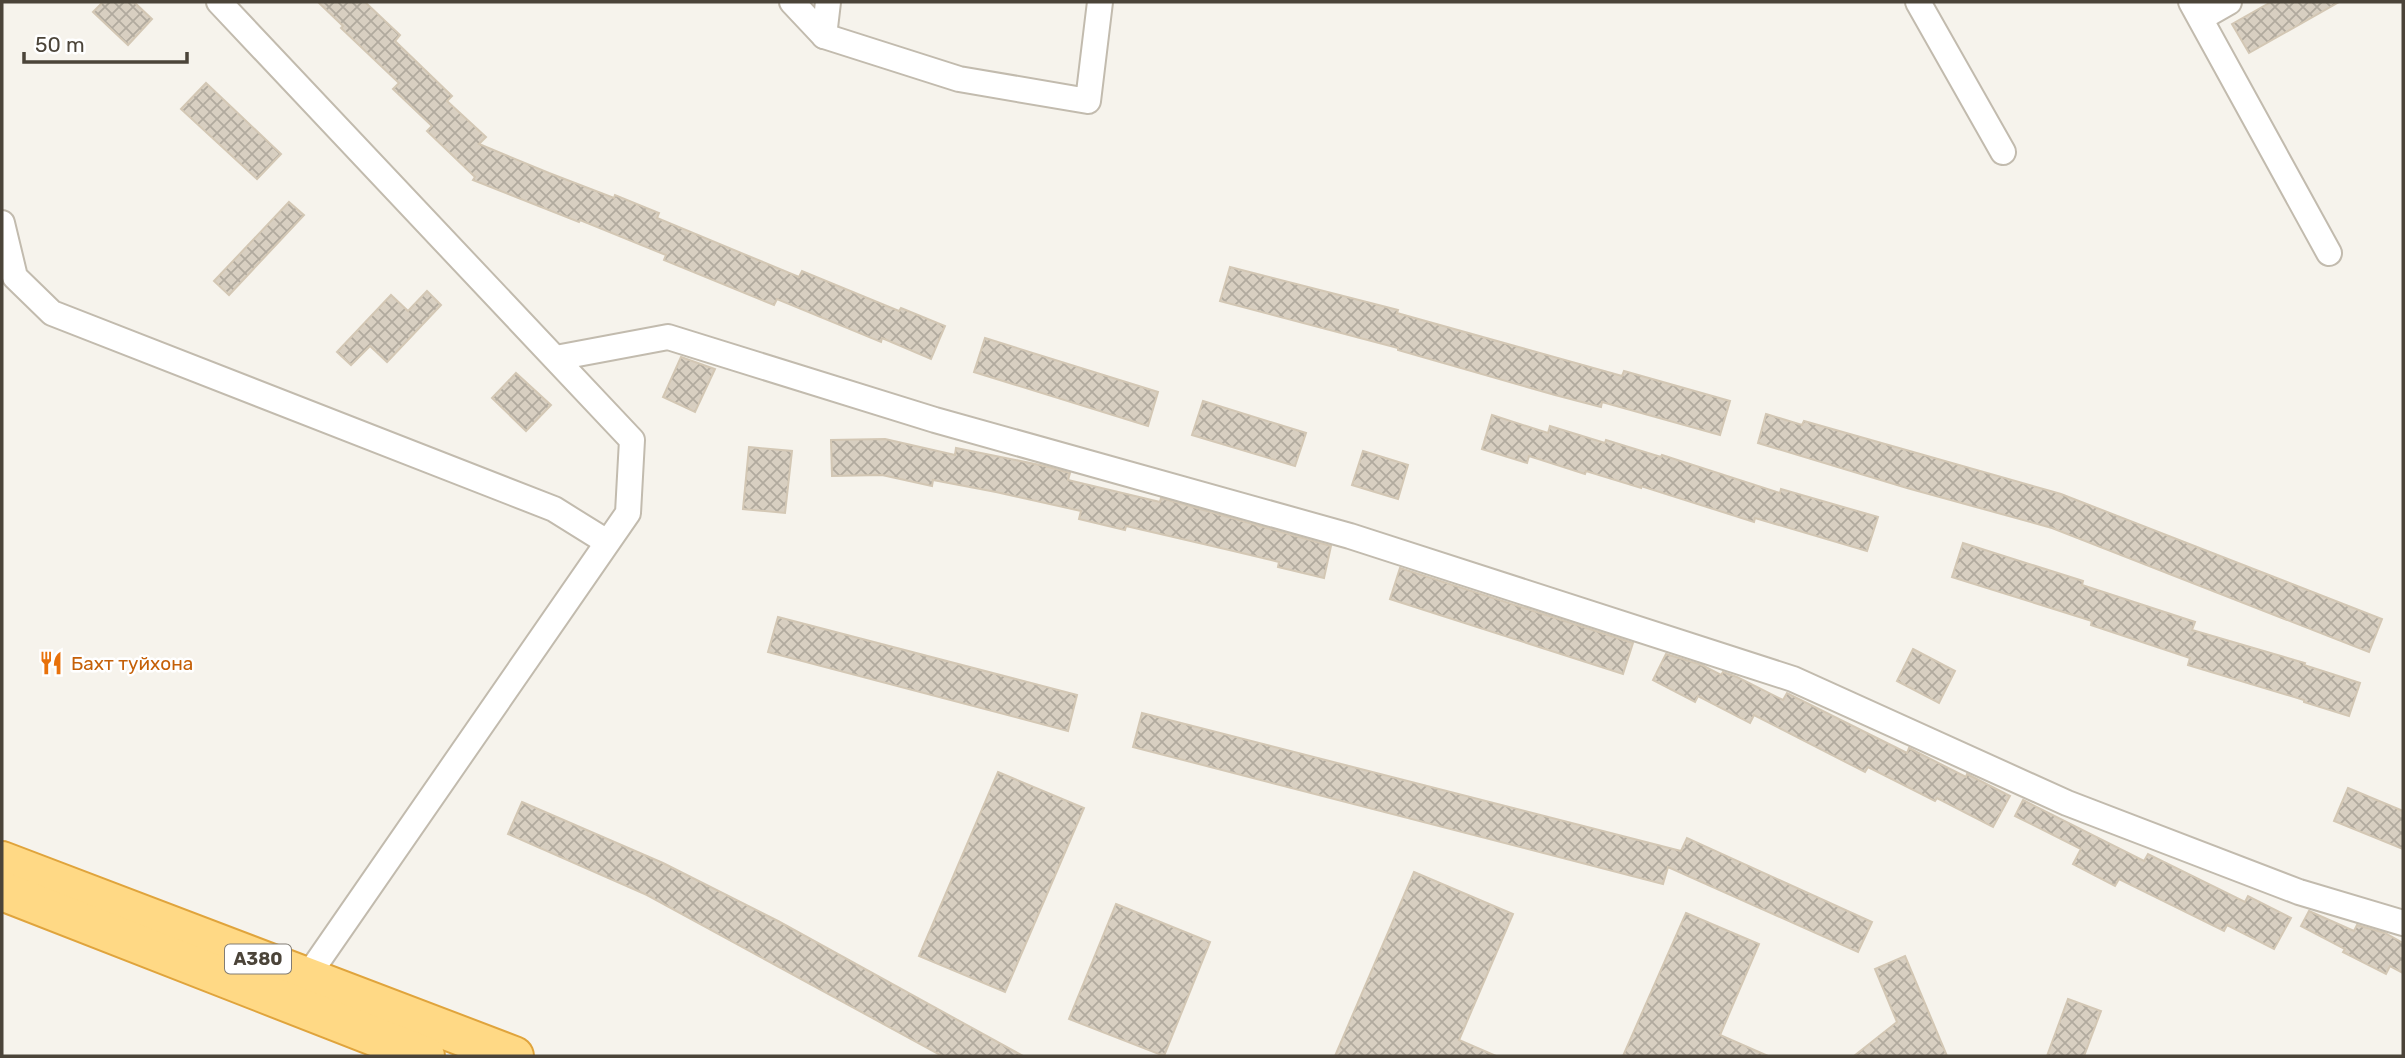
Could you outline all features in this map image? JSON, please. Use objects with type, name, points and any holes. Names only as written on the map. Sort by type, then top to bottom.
[{"type":"highway","name":"A380","points":[[2,861],[514,1056]]},
{"type":"highway","name":"A380","points":[[2,891],[422,1056]]},
{"type":"street","points":[[219,2],[632,440],[628,513],[307,977]]},
{"type":"street","points":[[792,2],[824,36],[959,79],[1088,101],[1100,2]]},
{"type":"street","points":[[824,36],[828,2]]},
{"type":"street","points":[[1918,2],[2003,152]]},
{"type":"street","points":[[2229,2],[2196,10],[2329,253]]},
{"type":"street","points":[[2,223],[15,277],[52,313],[554,509],[607,542]]},
{"type":"street","points":[[556,358],[668,337],[936,419],[1350,536],[1793,678],[2067,803],[2299,892],[2403,923]]},
{"type":"building","points":[[103,2],[134,2],[152,19],[128,45],[93,12]]},
{"type":"building","points":[[318,2],[365,2],[400,35],[395,41],[452,96],[447,101],[486,137],[479,144],[614,198],[615,195],[659,213],[657,218],[799,277],[802,271],[899,311],[901,308],[945,326],[931,359],[882,338],[881,342],[777,299],[774,305],[664,260],[666,255],[473,180],[475,177],[427,131],[432,126],[393,89],[399,83],[341,28],[343,26]]},
{"type":"building","points":[[2271,2],[2339,2],[2249,53],[2232,24]]},
{"type":"building","points":[[206,83],[281,154],[257,179],[181,109]]},
{"type":"building","points":[[289,202],[304,215],[229,295],[214,281]]},
{"type":"building","points":[[1230,267],[1398,310],[1397,313],[1622,376],[1624,371],[1730,401],[1720,435],[1602,402],[1601,407],[1555,395],[1398,348],[1220,301]]},
{"type":"building","points":[[427,291],[441,305],[387,362],[370,346],[351,365],[337,352],[391,295],[408,311]]},
{"type":"building","points":[[985,338],[1158,392],[1148,426],[974,372]]},
{"type":"building","points":[[681,357],[715,369],[695,412],[663,397]]},
{"type":"building","points":[[516,373],[551,405],[526,431],[492,398]]},
{"type":"building","points":[[1203,401],[1306,433],[1295,466],[1192,435]]},
{"type":"building","points":[[1766,414],[1802,425],[1804,421],[2061,494],[2382,619],[2369,652],[2052,528],[1758,443]]},
{"type":"building","points":[[1492,415],[1548,433],[1550,426],[1605,443],[1606,440],[1780,493],[1781,489],[1878,517],[1867,551],[1755,518],[1754,522],[1641,486],[1586,471],[1585,474],[1529,456],[1527,463],[1482,449]]},
{"type":"building","points":[[885,439],[955,455],[956,448],[1045,466],[1070,473],[1068,480],[1160,502],[1161,498],[1331,546],[1324,578],[1278,567],[1279,562],[1126,526],[1125,530],[1079,519],[1081,511],[996,492],[933,480],[932,486],[882,475],[832,476],[831,440]]},
{"type":"building","points":[[749,447],[792,451],[785,513],[743,509]]},
{"type":"building","points":[[1363,451],[1408,465],[1398,499],[1352,485]]},
{"type":"building","points":[[1963,543],[2083,581],[2082,585],[2195,622],[2192,630],[2305,663],[2304,665],[2360,683],[2349,716],[2188,665],[2190,658],[2091,625],[2092,621],[1952,577]]},
{"type":"building","points":[[1400,568],[1633,643],[1623,674],[1390,599]]},
{"type":"building","points":[[778,617],[1077,695],[1068,731],[768,652]]},
{"type":"building","points":[[1913,649],[1955,671],[1939,703],[1897,681]]},
{"type":"building","points":[[1666,654],[1702,665],[1721,675],[1723,672],[1737,677],[1783,700],[1787,693],[1907,753],[1909,748],[2010,796],[1993,827],[1868,767],[1865,772],[1754,715],[1750,723],[1698,696],[1695,702],[1653,680]]},
{"type":"building","points":[[1142,713],[1681,851],[1687,838],[1872,922],[1858,952],[1668,867],[1663,884],[1133,747]]},
{"type":"building","points":[[998,772],[1084,808],[1005,992],[919,956]]},
{"type":"building","points":[[2348,788],[2403,811],[2403,849],[2334,821]]},
{"type":"building","points":[[2023,800],[2144,861],[2148,854],[2245,902],[2248,896],[2291,918],[2274,949],[2227,925],[2224,931],[2119,879],[2115,886],[2073,864],[2081,849],[2015,816]]},
{"type":"building","points":[[522,802],[663,863],[778,921],[1023,1056],[942,1056],[647,895],[508,834]]},
{"type":"building","points":[[1414,872],[1513,914],[1459,1040],[1496,1056],[1335,1056]]},
{"type":"building","points":[[1116,904],[1210,942],[1164,1056],[1069,1019]]},
{"type":"building","points":[[2309,911],[2354,931],[2357,925],[2385,933],[2403,943],[2403,973],[2390,966],[2386,974],[2301,926]]},
{"type":"building","points":[[1686,913],[1759,944],[1720,1035],[1768,1056],[1623,1056]]},
{"type":"building","points":[[1905,956],[1947,1056],[1854,1056],[1897,1022],[1875,969]]},
{"type":"building","points":[[2068,999],[2101,1011],[2084,1056],[2047,1056]]},
{"type":"place","name":"Бахт туйхона","points":[[51,663]]}]
